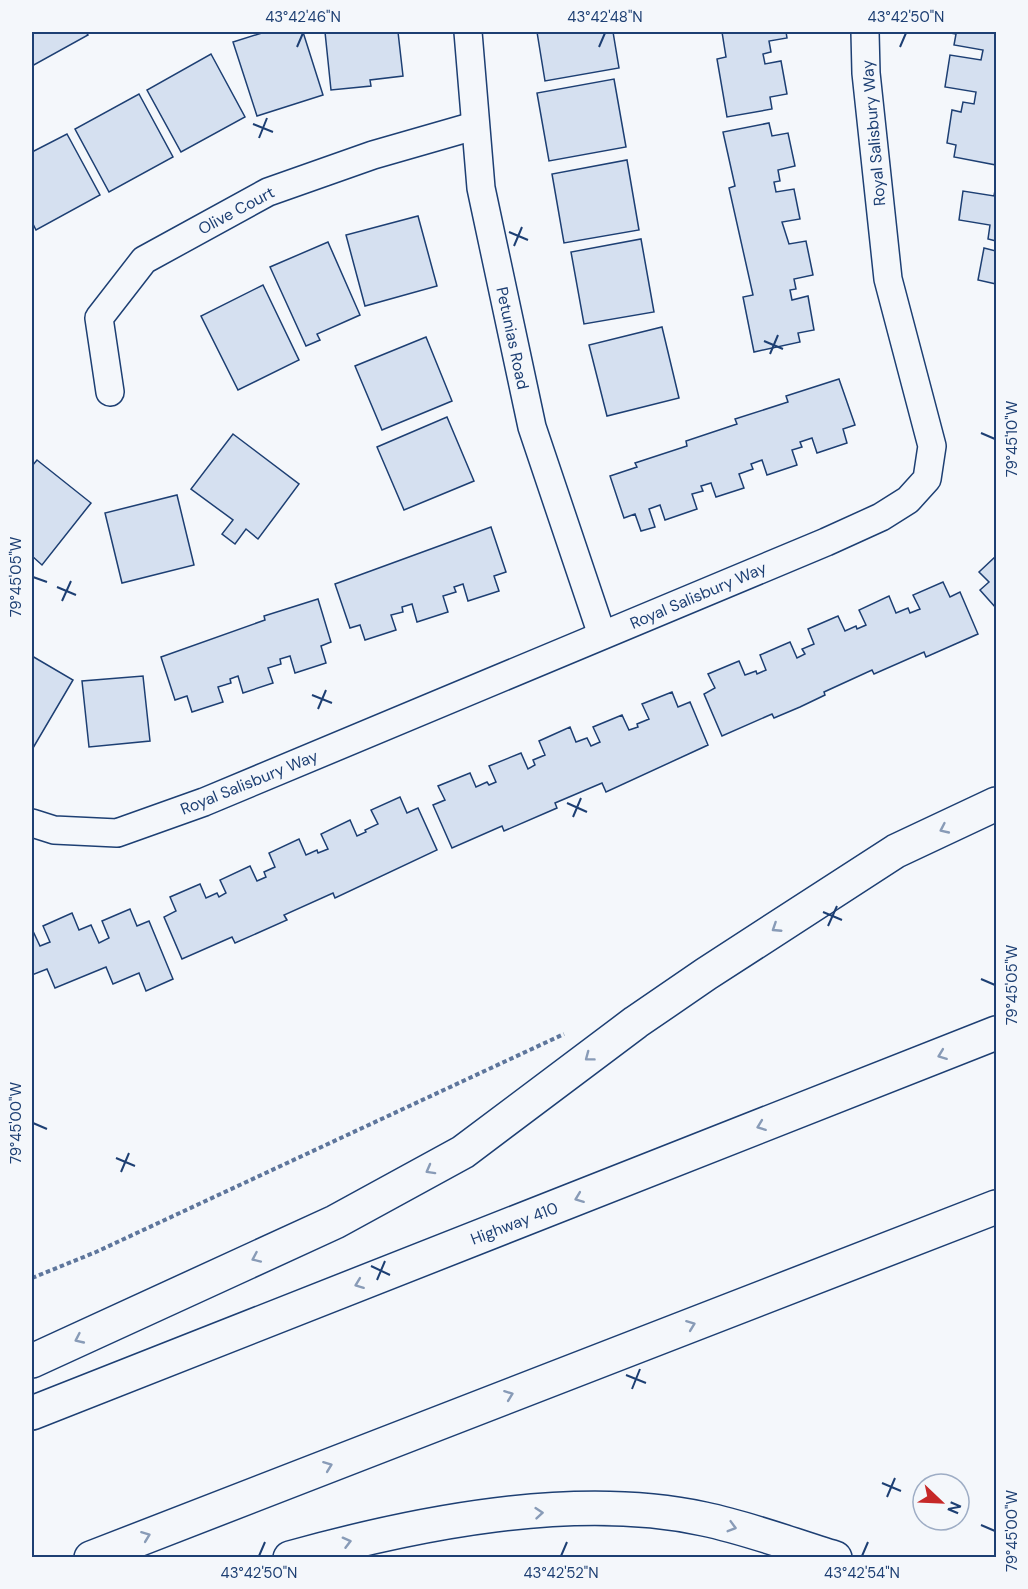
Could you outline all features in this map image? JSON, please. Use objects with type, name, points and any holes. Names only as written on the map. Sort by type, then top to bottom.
[{"type":"highway","points":[[32,1360],[335,1222],[463,1152],[636,1022],[706,974],[896,851],[996,804]]},
{"type":"highway","name":"Highway 410","points":[[32,1413],[996,1033]]},
{"type":"highway","points":[[91,1557],[996,1207]]},
{"type":"highway","points":[[290,1557],[370,1536],[470,1519],[561,1511],[630,1510],[704,1519],[835,1557]]},
{"type":"street","name":"Petunias Road","points":[[468,32],[474,126],[481,188],[532,427],[602,634]]},
{"type":"street","name":"Royal Salisbury Way","points":[[32,824],[54,830],[117,833],[204,802],[881,517],[908,500],[927,479],[932,446],[888,279],[866,73],[865,32]]},
{"type":"street","name":"Olive Court","points":[[110,392],[99,318],[144,260],[268,192],[373,155],[474,126]]},
{"type":"path","points":[[32,1278],[96,1252],[565,1033]]},
{"type":"building","points":[[32,32],[86,32],[88,35],[32,66]]},
{"type":"building","points":[[265,32],[303,32],[323,95],[257,116],[233,42]]},
{"type":"building","points":[[325,32],[398,32],[403,76],[370,80],[371,86],[331,90]]},
{"type":"building","points":[[537,32],[613,32],[619,68],[545,81]]},
{"type":"building","points":[[722,32],[786,32],[787,38],[769,41],[771,52],[763,54],[765,64],[781,61],[787,94],[770,97],[772,109],[727,117],[717,59],[726,57]]},
{"type":"building","points":[[945,32],[996,32],[996,165],[954,157],[956,145],[947,143],[952,110],[961,112],[963,102],[974,104],[976,92],[945,87],[950,55],[981,60],[983,50],[954,45],[956,34]]},
{"type":"building","points":[[211,54],[245,117],[181,152],[147,90]]},
{"type":"building","points":[[614,79],[626,147],[549,161],[537,93]]},
{"type":"building","points":[[139,94],[173,157],[109,192],[75,129]]},
{"type":"building","points":[[769,123],[772,136],[788,133],[795,166],[778,170],[780,181],[774,182],[776,192],[794,189],[800,219],[782,222],[789,244],[806,241],[813,275],[794,279],[796,289],[790,290],[792,300],[808,296],[814,330],[798,333],[800,342],[754,352],[743,297],[753,295],[729,188],[735,186],[723,132]]},
{"type":"building","points":[[67,134],[100,195],[36,230],[32,222],[32,152]]},
{"type":"building","points":[[627,160],[639,230],[564,243],[552,174]]},
{"type":"building","points":[[996,185],[996,241],[988,239],[990,225],[959,220],[963,191],[994,196]]},
{"type":"building","points":[[418,216],[437,286],[365,306],[346,235]]},
{"type":"building","points":[[641,239],[654,312],[584,324],[571,252]]},
{"type":"building","points":[[328,242],[360,315],[317,334],[320,340],[306,346],[270,267]]},
{"type":"building","points":[[984,248],[996,251],[996,284],[978,280]]},
{"type":"building","points":[[263,285],[299,360],[238,390],[201,316]]},
{"type":"building","points":[[662,327],[679,398],[607,416],[589,345]]},
{"type":"building","points":[[426,337],[452,401],[382,430],[355,366]]},
{"type":"building","points":[[839,379],[855,425],[843,429],[847,443],[817,453],[812,438],[800,442],[802,447],[792,450],[797,465],[767,475],[762,460],[751,464],[753,469],[739,474],[744,488],[716,497],[711,483],[701,486],[703,491],[692,494],[697,509],[665,520],[660,505],[649,509],[655,527],[641,531],[635,514],[624,518],[610,476],[637,467],[635,463],[687,446],[686,441],[737,424],[735,419],[788,402],[786,396]]},
{"type":"building","points":[[447,417],[474,481],[404,510],[377,447]]},
{"type":"building","points":[[233,434],[299,484],[258,539],[246,529],[235,544],[222,534],[233,520],[191,489]]},
{"type":"building","points":[[37,460],[91,503],[42,565],[32,556],[32,466]]},
{"type":"building","points":[[177,495],[194,565],[122,583],[105,513]]},
{"type":"building","points":[[491,527],[506,572],[494,576],[499,591],[468,601],[463,584],[454,587],[456,592],[443,596],[448,612],[417,622],[412,604],[402,607],[403,612],[391,615],[396,630],[365,640],[360,625],[350,628],[335,584]]},
{"type":"building","points":[[996,556],[996,608],[980,590],[989,582],[979,572]]},
{"type":"building","points":[[943,582],[950,597],[960,592],[978,634],[926,657],[924,652],[874,674],[872,670],[824,692],[825,695],[800,707],[774,718],[772,714],[722,736],[704,694],[715,688],[708,674],[739,661],[745,675],[756,671],[757,674],[766,670],[760,655],[790,642],[797,658],[805,654],[802,649],[814,644],[808,629],[838,616],[845,631],[856,626],[857,629],[866,625],[859,610],[889,596],[896,613],[908,608],[910,613],[920,609],[913,595]]},
{"type":"building","points":[[318,599],[331,642],[321,646],[326,663],[295,673],[290,656],[280,659],[281,664],[268,668],[273,683],[243,693],[238,676],[230,679],[231,683],[218,687],[223,702],[192,712],[187,696],[175,700],[161,657],[265,620],[264,616]]},
{"type":"building","points":[[32,656],[73,680],[33,748],[32,747]]},
{"type":"building","points":[[143,676],[150,741],[89,747],[82,681]]},
{"type":"building","points":[[672,692],[678,707],[690,702],[708,745],[606,792],[602,783],[555,803],[557,808],[504,831],[502,826],[452,848],[433,805],[445,800],[438,786],[470,773],[476,787],[487,782],[489,785],[496,782],[489,766],[521,753],[528,769],[535,765],[533,760],[545,755],[539,741],[570,727],[576,742],[587,738],[591,746],[600,742],[593,727],[622,715],[629,730],[638,727],[637,724],[649,719],[642,704]]},
{"type":"building","points":[[400,797],[407,813],[418,808],[437,850],[335,898],[333,893],[284,915],[287,920],[235,943],[232,937],[182,959],[164,917],[176,911],[170,897],[200,884],[206,898],[217,893],[219,897],[226,893],[220,880],[250,866],[257,881],[266,877],[264,872],[275,867],[269,853],[299,839],[306,855],[317,850],[318,853],[328,849],[321,834],[350,820],[357,836],[366,832],[365,830],[378,824],[371,810]]},
{"type":"building","points":[[130,909],[137,926],[149,921],[173,979],[146,991],[139,973],[113,984],[106,967],[55,988],[47,969],[32,975],[32,929],[40,946],[50,942],[43,926],[72,913],[79,930],[91,925],[99,943],[109,938],[102,921]]}]
